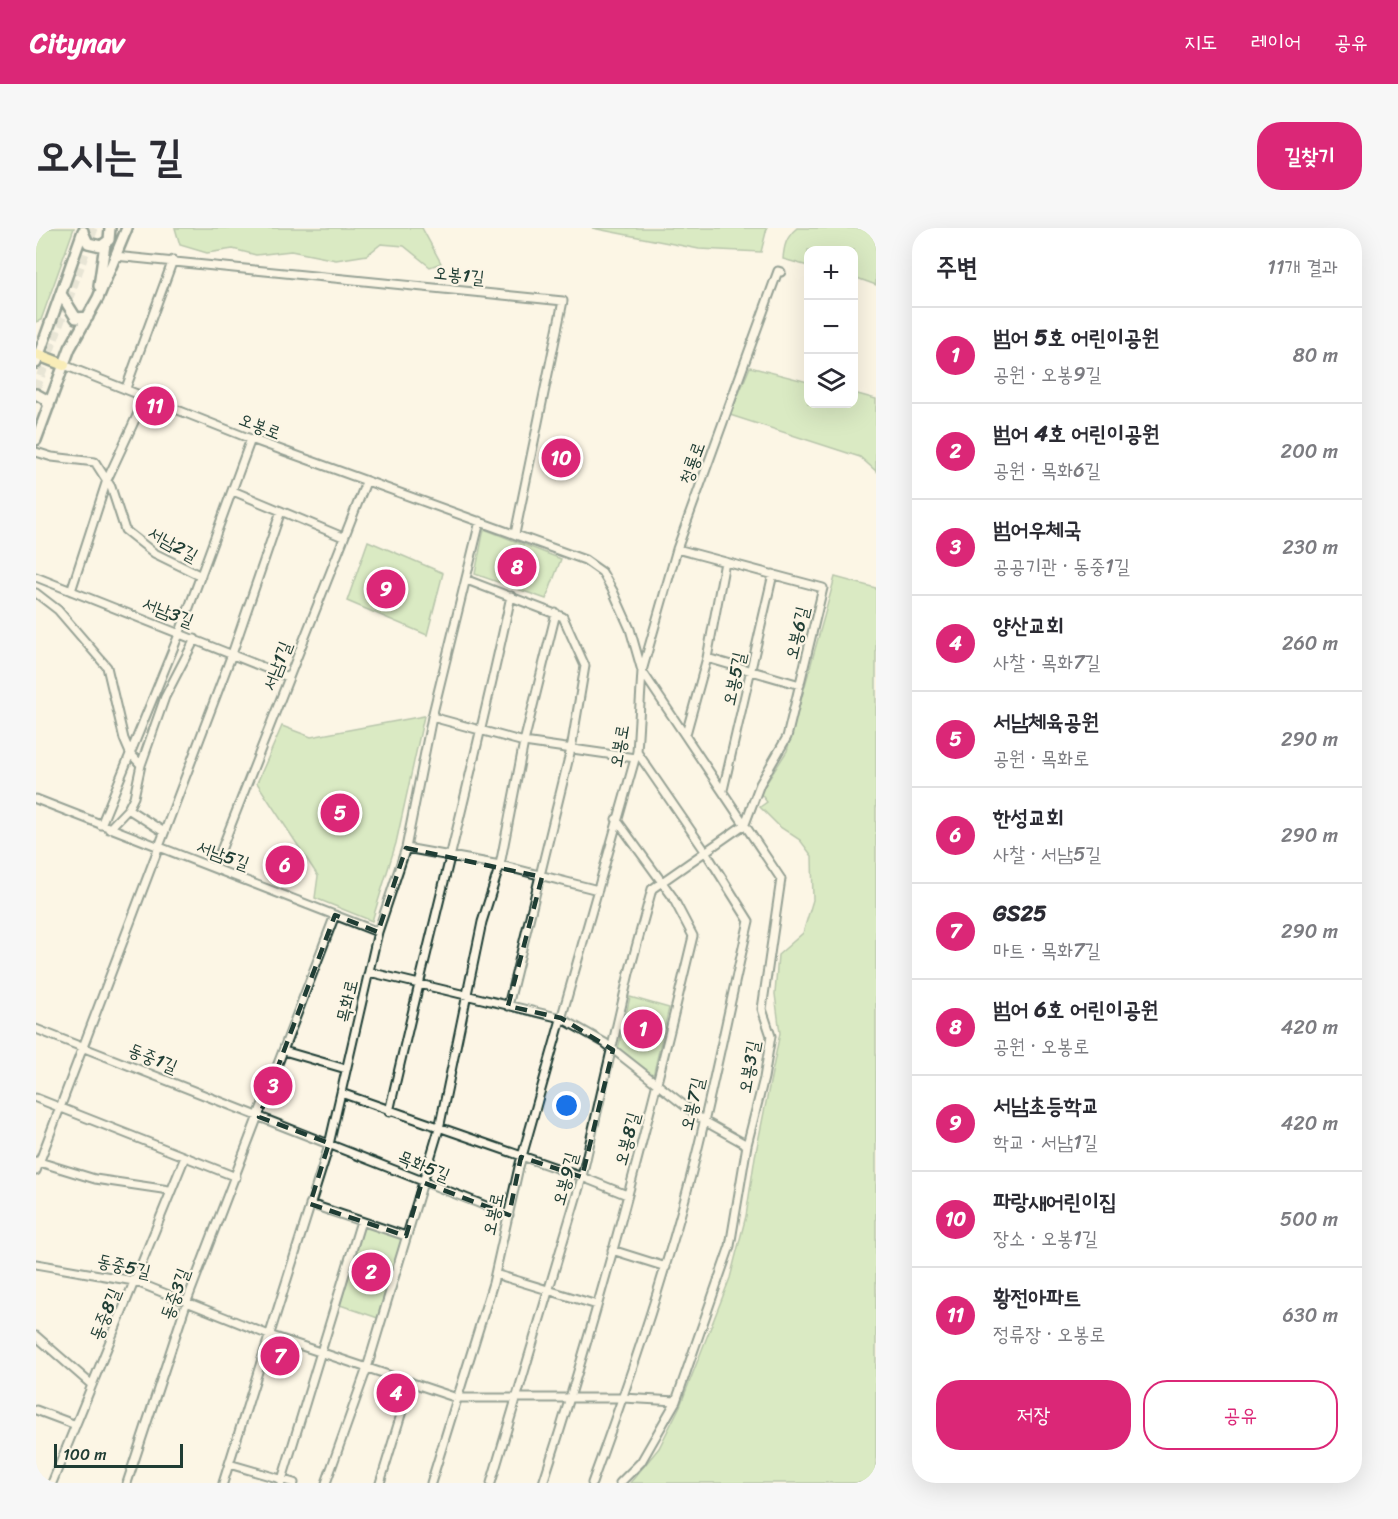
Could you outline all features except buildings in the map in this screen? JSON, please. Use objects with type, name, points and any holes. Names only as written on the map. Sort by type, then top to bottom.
[{"type":"main road","points":[[98,298],[105,244],[110,236],[110,228]]},
{"type":"main road","points":[[36,440],[70,348],[98,298],[127,228]]},
{"type":"main road","points":[[83,230],[88,243],[97,246],[105,244]]},
{"type":"main road","points":[[64,365],[37,357],[83,230]]},
{"type":"main road","points":[[61,294],[76,318],[88,316]]},
{"type":"main road","points":[[36,394],[45,399],[49,406]]},
{"type":"street","name":"오봉1길","points":[[115,256],[173,260],[563,301],[515,534]]},
{"type":"street","points":[[126,388],[173,260]]},
{"type":"street","name":"청룡로","points":[[642,671],[677,549],[778,271],[781,272]]},
{"type":"street","name":"오봉로","points":[[64,365],[251,439],[585,560],[602,572],[630,629],[642,671],[636,755],[522,1157],[495,1274],[431,1482]]},
{"type":"street","points":[[71,591],[107,480],[146,396]]},
{"type":"street","points":[[100,825],[180,632],[251,439]]},
{"type":"street","name":"서남2길","points":[[36,452],[52,457],[95,462],[107,480],[125,530],[154,554],[201,576]]},
{"type":"street","name":"서남1길","points":[[214,868],[366,482]]},
{"type":"street","points":[[233,491],[343,537]]},
{"type":"street","points":[[36,1171],[85,1048],[158,847],[232,654],[281,511]]},
{"type":"street","name":"목화로","points":[[223,1483],[329,1143],[378,932],[406,848],[432,717],[480,521]]},
{"type":"street","name":"오봉6길","points":[[677,549],[823,588],[788,737],[760,784],[745,824]]},
{"type":"street","points":[[686,734],[706,658],[725,562]]},
{"type":"street","name":"오봉5길","points":[[723,790],[773,574]]},
{"type":"street","name":"서남3길","points":[[36,577],[180,632],[288,677]]},
{"type":"street","points":[[467,580],[563,617],[585,666],[571,750],[542,877],[508,1006]]},
{"type":"street","points":[[36,593],[58,610],[107,667],[116,711],[130,753],[141,765]]},
{"type":"street","points":[[389,1112],[418,983],[482,731],[511,596]]},
{"type":"street","points":[[326,1483],[367,1368],[439,1130],[482,922],[500,866],[524,742],[556,613]]},
{"type":"street","points":[[109,829],[128,809],[134,797],[141,765],[165,697],[195,639]]},
{"type":"street","points":[[706,658],[800,685]]},
{"type":"street","name":"오봉3길","points":[[620,1483],[641,1462],[676,1401],[730,1246],[747,1145],[764,1078],[771,1036],[762,1009],[781,879],[642,671]]},
{"type":"street","points":[[432,717],[524,742],[571,750],[636,755]]},
{"type":"street","name":"오봉7길","points":[[592,1483],[666,1267],[704,1121],[749,921],[705,851],[636,755]]},
{"type":"street","name":"서남5길","points":[[36,799],[378,932]]},
{"type":"street","points":[[128,809],[164,832]]},
{"type":"street","name":"오봉8길","points":[[543,1483],[597,1305],[657,1086],[693,936],[672,896],[616,819]]},
{"type":"street","points":[[661,883],[745,824]]},
{"type":"street","points":[[406,848],[500,866],[598,890]]},
{"type":"street","name":"오봉9길","points":[[491,1483],[582,1177],[629,974],[652,889],[661,883]]},
{"type":"street","points":[[259,1117],[335,915]]},
{"type":"street","points":[[369,972],[561,1018],[613,1050],[704,1121],[747,1145]]},
{"type":"street","name":"동중1길","points":[[36,1029],[329,1143]]},
{"type":"street","points":[[284,1051],[346,1069]]},
{"type":"street","points":[[341,1093],[439,1130],[582,1177],[627,1195]]},
{"type":"street","points":[[36,1098],[236,1177]]},
{"type":"street","name":"동중3길","points":[[127,1483],[187,1301],[259,1117]]},
{"type":"street","name":"목화5길","points":[[329,1143],[509,1215]]},
{"type":"street","name":"동중8길","points":[[52,1483],[185,1157]]},
{"type":"street","points":[[38,1162],[95,1179],[170,1190]]},
{"type":"street","points":[[310,1204],[406,1236]]},
{"type":"street","points":[[282,1481],[323,1353],[361,1221]]},
{"type":"street","points":[[612,1250],[666,1267]]},
{"type":"street","name":"동중5길","points":[[36,1264],[134,1281],[270,1335],[458,1398],[623,1398],[676,1401]]},
{"type":"street","points":[[495,1274],[549,1288],[597,1305]]},
{"type":"street","points":[[36,1336],[92,1385]]},
{"type":"street","points":[[380,1483],[411,1382]]},
{"type":"street","points":[[36,1410],[76,1425]]},
{"type":"street","points":[[229,1464],[294,1483]]},
{"type":"street","points":[[431,1482],[440,1483]]},
{"type":"highlighted area","points":[[406,848],[542,877],[508,1006],[561,1018],[613,1050],[582,1177],[521,1157],[509,1215],[422,1182],[406,1236],[310,1204],[329,1143],[259,1117],[335,915],[378,932]]},
{"type":"green space","points":[[36,228],[74,228],[41,320],[36,322]]},
{"type":"green space","points":[[175,228],[422,228],[441,263],[430,267],[404,246],[381,244],[367,255],[336,260],[291,251],[256,255],[233,249],[207,253],[180,245]]},
{"type":"green space","points":[[592,228],[767,228],[761,252],[699,249]]},
{"type":"green space","points":[[797,228],[876,228],[876,285],[858,278],[858,246],[804,246],[804,265],[783,259],[786,242]]},
{"type":"green space","points":[[750,367],[804,381],[804,408],[858,408],[858,394],[876,399],[876,471],[860,457],[730,415]]},
{"type":"green space","points":[[484,529],[561,559],[546,599],[475,574]]},
{"type":"green space","points":[[368,541],[443,573],[427,635],[347,601]]},
{"type":"green space","points":[[835,577],[876,588],[876,1483],[630,1483],[659,1448],[680,1406],[730,1278],[746,1216],[755,1157],[780,1033],[775,994],[778,955],[803,933],[813,900],[812,856],[800,840],[780,827],[760,807],[767,802],[760,793],[787,751]]},
{"type":"green space","points":[[424,716],[396,843],[372,921],[315,898],[318,876],[257,783],[282,726],[311,737]]},
{"type":"green space","points":[[630,997],[669,1008],[653,1076],[618,1049]]},
{"type":"green space","points":[[364,1226],[402,1239],[378,1318],[340,1305]]},
{"type":"tunnel","points":[[36,389],[94,228]]},
{"type":"place","name":"황전아파트","points":[[155,406]]},
{"type":"place","name":"파랑새어린이집","points":[[561,458]]},
{"type":"place","name":"범어 6호 어린이공원","points":[[517,567]]},
{"type":"place","name":"서남초등학교","points":[[386,589]]},
{"type":"place","name":"서남체육공원","points":[[340,813]]},
{"type":"place","name":"한성교회","points":[[285,865]]},
{"type":"place","name":"범어 5호 어린이공원","points":[[643,1029]]},
{"type":"place","name":"범어우체국","points":[[273,1086]]},
{"type":"place","name":"범어 4호 어린이공원","points":[[371,1272]]},
{"type":"place","name":"GS25","points":[[280,1356]]},
{"type":"place","name":"양산교회","points":[[396,1393]]}]
